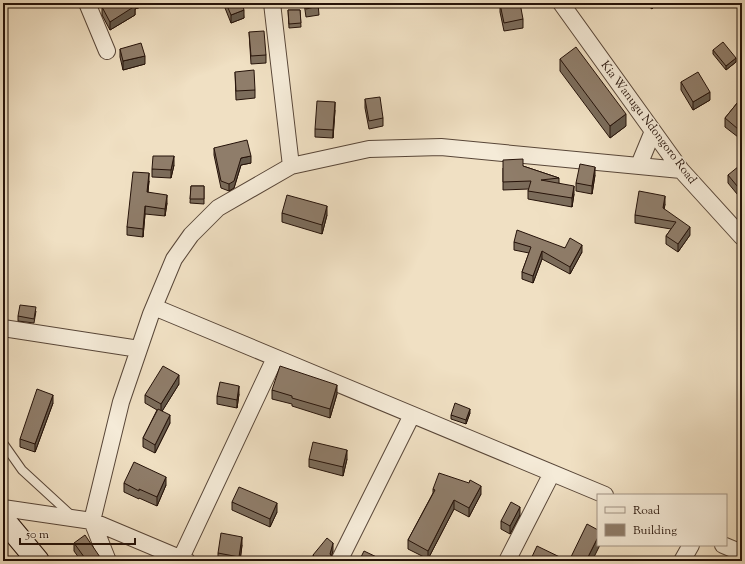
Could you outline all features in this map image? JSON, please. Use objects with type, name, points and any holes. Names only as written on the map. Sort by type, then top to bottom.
[{"type":"main road","points":[[6,527],[38,561]]},
{"type":"street","points":[[87,3],[107,51]]},
{"type":"street","points":[[272,3],[291,166]]},
{"type":"street","name":"Kia Wanugu Ndongoro Road","points":[[561,3],[681,170],[742,237]]},
{"type":"street","points":[[639,165],[653,131]]},
{"type":"street","points":[[108,561],[92,521],[121,402],[154,307],[174,259],[191,235],[218,208],[291,166],[369,149],[441,147],[681,170]]},
{"type":"street","points":[[154,307],[603,494]]},
{"type":"street","points":[[3,328],[139,349]]},
{"type":"street","points":[[3,508],[92,521],[184,559],[275,358]]},
{"type":"street","points":[[339,561],[412,415]]},
{"type":"street","points":[[507,561],[552,473]]},
{"type":"street","points":[[682,561],[690,546]]},
{"type":"street","points":[[725,546],[742,553]]},
{"type":"lane","points":[[3,443],[22,470],[74,519]]},
{"type":"building","points":[[109,3],[133,3],[135,6],[110,22],[102,7]]},
{"type":"building","points":[[226,3],[242,3],[244,10],[231,15]]},
{"type":"building","points":[[305,3],[318,3],[319,6],[306,9]]},
{"type":"building","points":[[520,3],[523,19],[504,23],[500,4]]},
{"type":"building","points":[[288,10],[300,10],[301,23],[289,24]]},
{"type":"building","points":[[264,31],[266,55],[251,56],[249,32]]},
{"type":"building","points":[[723,42],[736,58],[726,66],[713,50]]},
{"type":"building","points":[[141,43],[145,56],[123,61],[120,49]]},
{"type":"building","points":[[576,47],[626,114],[610,126],[560,59]]},
{"type":"building","points":[[254,70],[255,90],[236,91],[235,72]]},
{"type":"building","points":[[698,72],[710,92],[693,102],[681,82]]},
{"type":"building","points":[[380,97],[383,118],[369,121],[365,99]]},
{"type":"building","points":[[742,97],[742,124],[738,129],[725,118]]},
{"type":"building","points":[[317,101],[335,102],[333,130],[315,129]]},
{"type":"building","points":[[247,140],[251,156],[241,158],[234,181],[229,184],[221,181],[214,148]]},
{"type":"building","points":[[153,156],[174,156],[171,170],[152,169]]},
{"type":"building","points":[[523,159],[523,166],[559,178],[541,180],[574,186],[572,198],[528,191],[531,181],[503,182],[503,160]]},
{"type":"building","points":[[580,164],[595,167],[592,186],[576,183]]},
{"type":"building","points":[[739,166],[742,170],[742,192],[728,175]]},
{"type":"building","points":[[133,172],[149,173],[147,192],[167,195],[165,209],[145,206],[143,229],[127,227]]},
{"type":"building","points":[[191,186],[204,186],[204,199],[190,199]]},
{"type":"building","points":[[639,191],[665,196],[663,208],[690,227],[678,244],[666,236],[676,222],[635,215]]},
{"type":"building","points":[[287,195],[327,206],[322,225],[282,213]]},
{"type":"building","points":[[517,230],[565,248],[570,238],[582,245],[570,267],[542,251],[533,276],[522,272],[531,247],[514,242]]},
{"type":"building","points":[[20,305],[36,307],[34,319],[18,316]]},
{"type":"building","points":[[163,366],[179,375],[161,404],[145,395]]},
{"type":"building","points":[[280,366],[337,385],[330,409],[292,398],[292,396],[272,390]]},
{"type":"building","points":[[220,382],[239,386],[237,400],[217,396]]},
{"type":"building","points":[[37,389],[53,395],[35,444],[20,439]]},
{"type":"building","points":[[455,403],[470,409],[466,420],[451,415]]},
{"type":"building","points":[[158,409],[170,415],[155,445],[143,438]]},
{"type":"building","points":[[313,442],[347,450],[343,467],[309,459]]},
{"type":"building","points":[[134,462],[166,477],[157,497],[139,489],[139,491],[124,483]]},
{"type":"building","points":[[439,473],[469,483],[470,480],[481,486],[469,508],[454,500],[428,551],[408,540],[435,490],[433,489]]},
{"type":"building","points":[[239,487],[277,503],[270,519],[232,502]]},
{"type":"building","points":[[511,502],[520,507],[510,526],[501,521]]},
{"type":"building","points":[[587,524],[597,529],[597,539],[586,561],[569,561]]},
{"type":"building","points":[[221,533],[242,537],[239,557],[218,553]]},
{"type":"building","points":[[85,535],[102,560],[101,561],[87,561],[74,543]]},
{"type":"building","points":[[327,538],[333,543],[330,554],[335,561],[315,561],[316,558],[313,555]]},
{"type":"building","points":[[537,546],[568,561],[530,561]]},
{"type":"building","points":[[364,551],[385,561],[359,561]]}]
